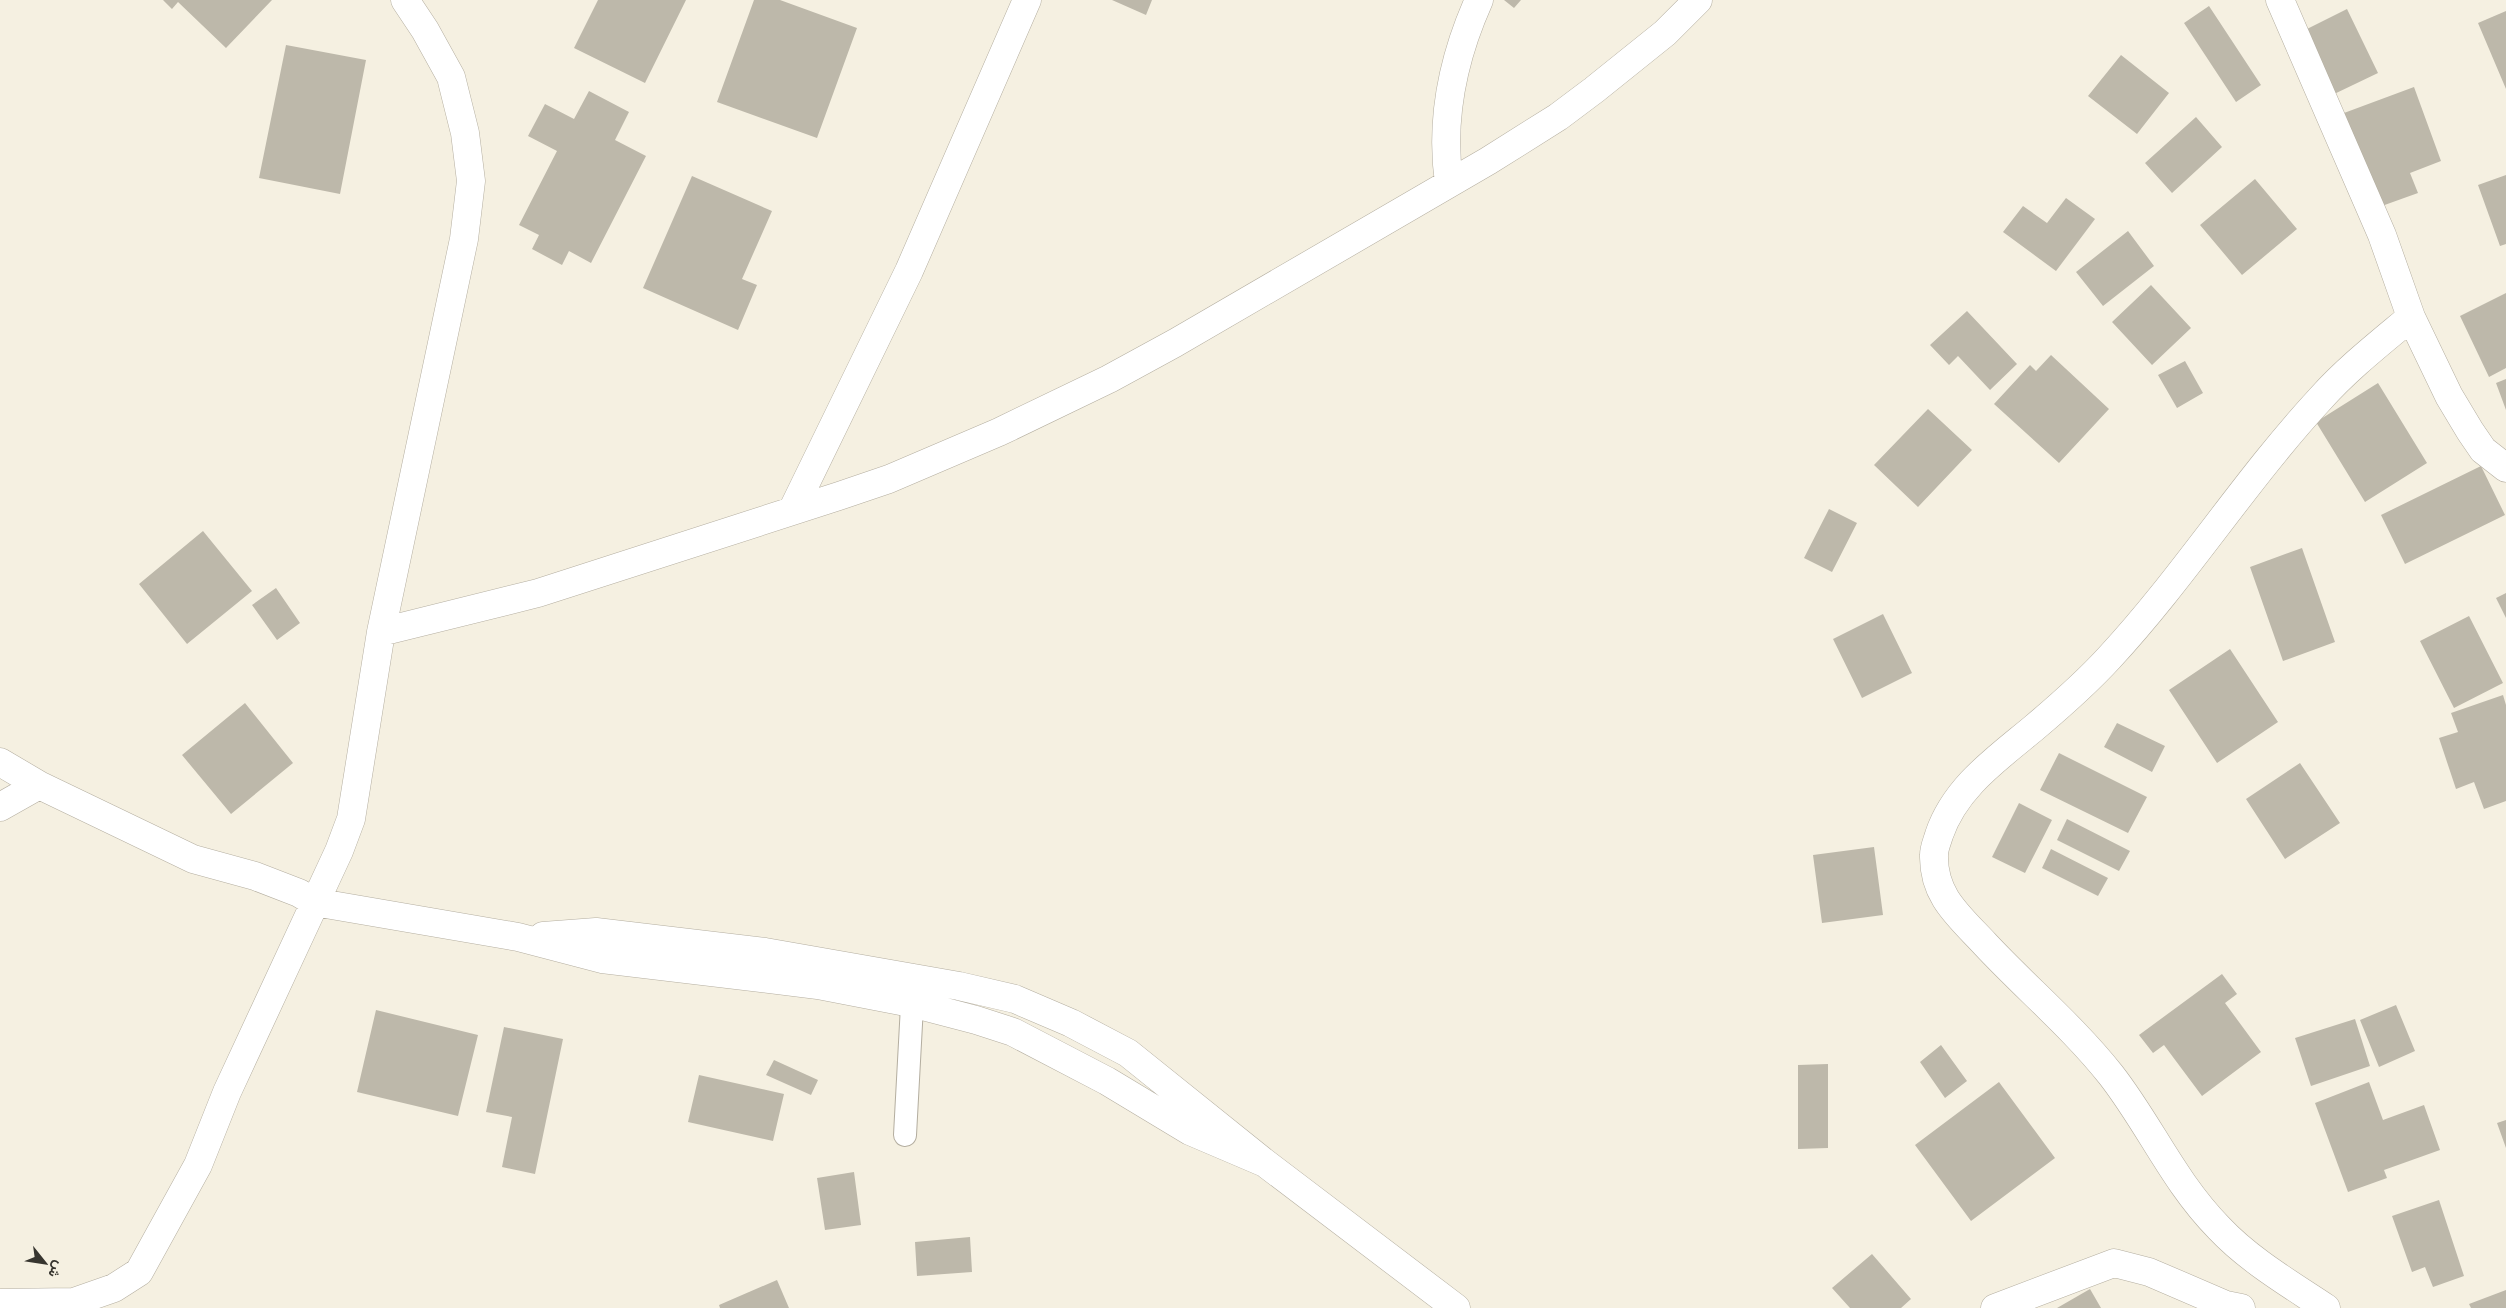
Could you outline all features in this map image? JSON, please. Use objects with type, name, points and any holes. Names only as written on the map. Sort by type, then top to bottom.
[{"type":"street","points":[[0,1303],[74,1302],[114,1288],[139,1272],[198,1165],[227,1092],[314,902],[339,852],[351,819],[380,632],[464,239],[471,181],[465,133],[451,77],[425,30],[405,0]]},
{"type":"street","points":[[793,509],[909,271],[1027,0]]},
{"type":"street","points":[[1449,183],[1446,140],[1450,85],[1461,47],[1479,0]]},
{"type":"street","points":[[380,632],[538,593],[889,479],[1000,432],[1110,379],[1278,284],[1558,117],[1665,33],[1698,0]]},
{"type":"street","points":[[2280,0],[2382,235],[2411,317],[2449,396],[2483,450],[2506,468]]},
{"type":"street","points":[[2312,1305],[2222,1232],[2196,1204],[2173,1172],[2114,1079],[2087,1046],[2018,979],[1945,902],[1936,879],[1933,852],[1945,818],[1982,771],[2078,689],[2110,657],[2261,467],[2320,398],[2342,375],[2411,317]]},
{"type":"street","points":[[0,762],[40,785],[193,859],[255,876],[299,893],[314,902],[518,938],[602,959],[818,984],[912,990],[1013,1032],[1107,1082],[1190,1131],[1265,1163],[1456,1308]]},
{"type":"street","points":[[0,807],[40,785]]},
{"type":"street","points":[[1995,1308],[2114,1263],[2150,1272],[2226,1305],[2241,1308]]},
{"type":"lane","points":[[905,1135],[912,990]]},
{"type":"building","points":[[163,0],[272,0],[226,48],[178,2],[172,9]]},
{"type":"building","points":[[598,0],[686,0],[645,83],[574,48]]},
{"type":"building","points":[[754,0],[780,0],[857,28],[817,138],[717,102]]},
{"type":"building","points":[[1112,0],[1152,0],[1146,15]]},
{"type":"building","points":[[1504,0],[1521,0],[1514,8]]},
{"type":"building","points":[[2209,6],[2261,85],[2236,102],[2184,23]]},
{"type":"building","points":[[2347,9],[2378,73],[2330,96],[2299,33]]},
{"type":"building","points":[[2506,11],[2506,89],[2478,23]]},
{"type":"building","points":[[286,45],[366,60],[340,194],[259,178]]},
{"type":"building","points":[[2121,55],[2169,93],[2137,134],[2088,96]]},
{"type":"building","points":[[2414,87],[2441,161],[2410,173],[2418,193],[2379,207],[2344,113]]},
{"type":"building","points":[[589,91],[629,112],[615,140],[646,156],[591,263],[569,251],[562,265],[532,249],[539,235],[519,225],[557,151],[528,136],[545,104],[574,119]]},
{"type":"building","points":[[2196,117],[2222,147],[2172,193],[2145,163]]},
{"type":"building","points":[[2506,175],[2506,244],[2500,246],[2478,185]]},
{"type":"building","points":[[692,176],[772,211],[742,279],[757,285],[738,330],[643,288]]},
{"type":"building","points":[[2255,179],[2297,229],[2242,275],[2200,225]]},
{"type":"building","points":[[2066,198],[2095,219],[2056,271],[2003,232],[2023,206],[2047,223]]},
{"type":"building","points":[[2128,231],[2154,266],[2103,306],[2076,272]]},
{"type":"building","points":[[2151,285],[2191,328],[2152,365],[2112,322]]},
{"type":"building","points":[[2506,293],[2506,368],[2489,377],[2460,316]]},
{"type":"building","points":[[1967,311],[2017,364],[1990,390],[1958,356],[1949,365],[1930,345]]},
{"type":"building","points":[[2051,355],[2109,409],[2059,463],[1994,404],[2030,365],[2036,371]]},
{"type":"building","points":[[2185,361],[2203,393],[2177,408],[2158,375]]},
{"type":"building","points":[[2506,379],[2506,410],[2496,383]]},
{"type":"building","points":[[2378,383],[2427,463],[2365,502],[2316,422]]},
{"type":"building","points":[[1928,409],[1972,450],[1918,507],[1874,465]]},
{"type":"building","points":[[2481,466],[2505,515],[2405,564],[2381,515]]},
{"type":"building","points":[[1829,509],[1857,523],[1832,572],[1804,558]]},
{"type":"building","points":[[203,531],[252,591],[187,644],[139,584]]},
{"type":"building","points":[[2302,548],[2335,642],[2283,661],[2250,567]]},
{"type":"building","points":[[276,588],[300,623],[277,640],[252,605]]},
{"type":"building","points":[[2506,593],[2506,618],[2496,598]]},
{"type":"building","points":[[1883,614],[1912,673],[1862,698],[1833,639]]},
{"type":"building","points":[[2469,616],[2503,683],[2454,708],[2420,641]]},
{"type":"building","points":[[2230,649],[2278,722],[2217,763],[2169,690]]},
{"type":"building","points":[[2503,695],[2506,705],[2506,801],[2484,809],[2474,782],[2456,789],[2439,738],[2458,732],[2451,713]]},
{"type":"building","points":[[245,703],[293,763],[231,814],[182,755]]},
{"type":"building","points":[[2117,723],[2165,746],[2152,772],[2104,747]]},
{"type":"building","points":[[2059,753],[2147,797],[2128,833],[2040,790]]},
{"type":"building","points":[[2300,763],[2340,823],[2285,859],[2246,799]]},
{"type":"building","points":[[2019,803],[2052,820],[2025,873],[1992,857]]},
{"type":"building","points":[[2067,819],[2130,851],[2119,871],[2057,840]]},
{"type":"building","points":[[1874,847],[1883,915],[1822,923],[1813,855]]},
{"type":"building","points":[[2051,849],[2108,878],[2098,896],[2042,868]]},
{"type":"building","points":[[2222,974],[2237,994],[2225,1003],[2261,1052],[2202,1096],[2164,1045],[2153,1053],[2139,1035]]},
{"type":"building","points":[[2396,1005],[2415,1051],[2379,1067],[2360,1020]]},
{"type":"building","points":[[376,1010],[478,1035],[458,1116],[357,1092]]},
{"type":"building","points":[[2355,1019],[2370,1066],[2311,1086],[2295,1038]]},
{"type":"building","points":[[504,1027],[563,1039],[535,1174],[502,1167],[512,1117],[486,1112]]},
{"type":"building","points":[[1941,1045],[1967,1081],[1945,1098],[1920,1062]]},
{"type":"building","points":[[774,1060],[818,1080],[811,1095],[766,1075]]},
{"type":"building","points":[[1828,1064],[1828,1148],[1798,1149],[1798,1065]]},
{"type":"building","points":[[699,1075],[784,1094],[773,1141],[688,1122]]},
{"type":"building","points":[[1999,1082],[2055,1158],[1971,1221],[1915,1145]]},
{"type":"building","points":[[2369,1082],[2383,1120],[2424,1105],[2440,1150],[2384,1170],[2387,1178],[2348,1192],[2315,1103]]},
{"type":"building","points":[[2506,1120],[2506,1148],[2497,1123]]},
{"type":"building","points":[[854,1172],[861,1225],[825,1230],[817,1178]]},
{"type":"building","points":[[2439,1200],[2464,1276],[2433,1287],[2425,1267],[2412,1272],[2392,1216]]},
{"type":"building","points":[[970,1237],[972,1272],[917,1276],[915,1242]]},
{"type":"building","points":[[1872,1254],[1911,1299],[1901,1308],[1850,1308],[1832,1288]]},
{"type":"building","points":[[777,1280],[789,1308],[720,1308],[719,1305]]},
{"type":"building","points":[[2090,1289],[2101,1308],[2057,1308]]},
{"type":"building","points":[[2506,1290],[2506,1308],[2471,1308],[2469,1304]]}]
